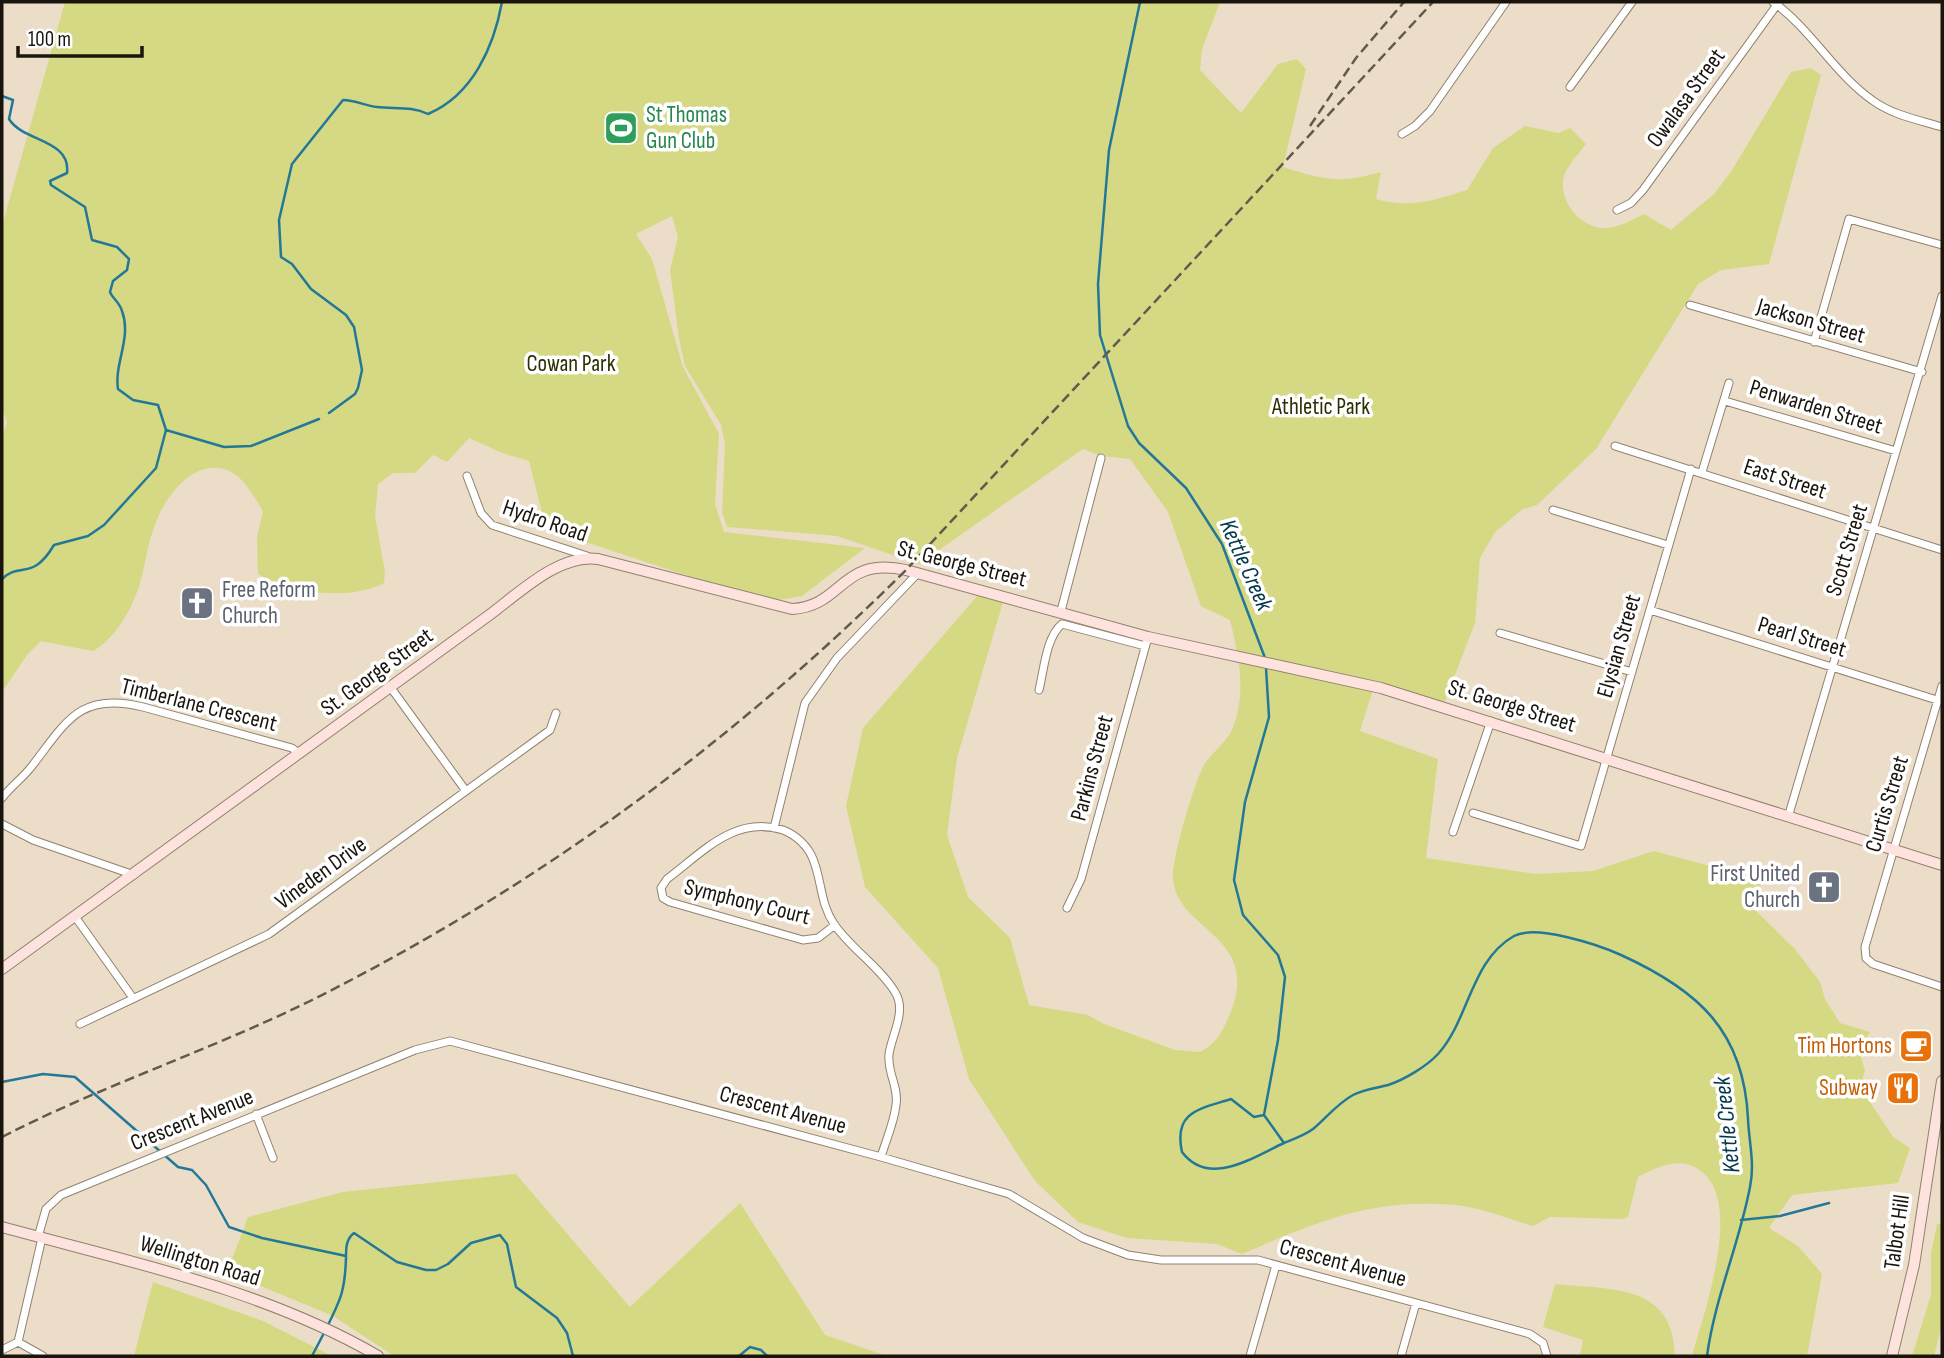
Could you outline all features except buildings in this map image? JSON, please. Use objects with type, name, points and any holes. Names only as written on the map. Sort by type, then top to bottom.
[{"type":"street","points":[[1402,134],[1430,111],[1506,2]]},
{"type":"street","points":[[1570,86],[1632,2]]},
{"type":"street","points":[[1776,3],[1872,100],[1888,110],[1942,127]]},
{"type":"street","name":"Owalasa Street","points":[[1617,210],[1631,202],[1643,190],[1776,3]]},
{"type":"street","points":[[1814,342],[1849,219],[1942,246]]},
{"type":"street","name":"Scott Street","points":[[1789,814],[1942,300]]},
{"type":"street","name":"Jackson Street","points":[[1690,305],[1922,372]]},
{"type":"street","points":[[1702,472],[1729,383]]},
{"type":"street","name":"Penwarden Street","points":[[1725,401],[1896,451]]},
{"type":"street","name":"East Street","points":[[1615,446],[1942,550]]},
{"type":"street","points":[[1061,611],[1101,458]]},
{"type":"street","name":"Elysian Street","points":[[1473,813],[1581,846],[1691,469]]},
{"type":"street","name":"Hydro Road","points":[[467,476],[481,513],[492,524],[598,559]]},
{"type":"street","points":[[1553,510],[1668,545]]},
{"type":"street","name":"St. George Street","points":[[2,969],[559,566],[582,558],[598,559],[792,609],[818,603],[869,568],[887,566],[1061,611],[1147,641],[1381,688],[1789,814],[1942,865]]},
{"type":"street","points":[[775,828],[805,703],[837,658],[918,573]]},
{"type":"street","name":"Pearl Street","points":[[1650,610],[1940,701]]},
{"type":"street","points":[[1039,690],[1052,639],[1062,624],[1147,641]]},
{"type":"street","points":[[1500,632],[1632,672]]},
{"type":"street","name":"Parkins Street","points":[[1067,908],[1082,879],[1147,641]]},
{"type":"street","name":"Curtis Street","points":[[1942,686],[1940,701],[1868,933],[1866,958],[1873,964],[1942,987]]},
{"type":"street","points":[[391,688],[466,791]]},
{"type":"street","name":"Timberlane Crescent","points":[[2,798],[29,770],[64,722],[79,711],[100,703],[119,702],[143,707],[292,748],[300,754]]},
{"type":"street","name":"Vineden Drive","points":[[80,1024],[269,934],[550,730],[556,713]]},
{"type":"street","points":[[1453,832],[1491,721]]},
{"type":"street","points":[[2,824],[33,840],[134,875]]},
{"type":"street","name":"Symphony Court","points":[[835,925],[818,939],[803,940],[670,902],[661,895],[664,881],[732,832],[756,825],[793,835],[811,853],[819,889],[835,925],[890,985],[899,1000],[888,1064],[896,1088],[896,1105],[881,1157]]},
{"type":"street","points":[[76,918],[133,999]]},
{"type":"street","name":"Crescent Avenue","points":[[18,1342],[46,1209],[61,1195],[423,1047],[450,1041],[1009,1194],[1083,1238],[1117,1252],[1153,1260],[1251,1259],[1530,1334],[1546,1352]]},
{"type":"street","name":"Talbot Hill","points":[[1892,1356],[1914,1265],[1942,1081]]},
{"type":"street","points":[[256,1114],[273,1158]]},
{"type":"street","name":"Wellington Road","points":[[2,1227],[265,1302],[317,1324],[378,1356]]},
{"type":"street","points":[[1250,1356],[1276,1265]]},
{"type":"street","points":[[1401,1356],[1416,1303]]},
{"type":"street","points":[[2,1350],[18,1342],[43,1356]]},
{"type":"green space","points":[[65,2],[1220,2],[1202,49],[1200,70],[1241,113],[1278,64],[1297,59],[1306,69],[1283,167],[1332,179],[1381,172],[1376,199],[1399,203],[1422,202],[1467,190],[1493,148],[1525,126],[1558,133],[1570,128],[1586,144],[1564,176],[1564,194],[1578,217],[1602,228],[1618,226],[1644,214],[1671,230],[1714,194],[1732,170],[1791,72],[1811,68],[1821,75],[1769,264],[1721,270],[1698,284],[1596,449],[1537,505],[1523,509],[1495,532],[1480,558],[1475,623],[1443,706],[1374,686],[1360,731],[1438,759],[1426,858],[1536,874],[1593,871],[1654,851],[1762,880],[1755,910],[1795,949],[1820,982],[1825,999],[1840,1023],[1870,1032],[1859,1050],[1865,1071],[1862,1079],[1864,1093],[1893,1137],[1910,1148],[1898,1183],[1792,1195],[1769,1228],[1798,1246],[1822,1274],[1807,1356],[1692,1356],[1711,1287],[1720,1233],[1719,1208],[1714,1187],[1702,1172],[1687,1164],[1662,1166],[1638,1177],[1628,1217],[1623,1219],[1550,1217],[1533,1226],[1465,1206],[1396,1205],[1345,1215],[1242,1254],[1217,1244],[1127,1238],[1078,1222],[1035,1181],[969,1079],[938,968],[865,887],[846,806],[863,728],[978,595],[1003,602],[957,758],[947,835],[968,897],[1010,938],[1029,1005],[1088,1015],[1104,1024],[1175,1050],[1200,1052],[1218,1037],[1229,1016],[1237,988],[1235,967],[1227,950],[1186,909],[1177,894],[1173,875],[1180,835],[1201,772],[1205,763],[1232,730],[1237,716],[1240,675],[1230,620],[1201,606],[1168,512],[1130,459],[1101,456],[1083,449],[919,564],[837,536],[727,527],[722,512],[725,444],[721,425],[685,366],[679,339],[670,270],[678,237],[672,216],[636,234],[652,259],[683,367],[719,434],[715,504],[724,532],[865,548],[802,596],[767,602],[546,529],[529,461],[502,453],[469,438],[447,462],[433,455],[415,473],[393,473],[378,484],[375,516],[385,572],[384,583],[355,592],[321,593],[303,590],[271,581],[258,574],[257,537],[263,511],[237,476],[220,468],[207,468],[185,480],[166,501],[152,534],[137,593],[126,616],[111,636],[93,651],[41,641],[27,655],[2,692],[2,435],[7,423],[2,408],[2,226]]},
{"type":"green space","points":[[516,1174],[630,1307],[740,1203],[825,1335],[887,1356],[394,1356],[333,1316],[227,1272],[248,1217],[343,1192]]},
{"type":"green space","points":[[1942,1223],[1942,1324],[1934,1356],[1912,1356],[1931,1295],[1931,1254],[1937,1224]]},
{"type":"green space","points":[[153,1282],[263,1321],[332,1356],[134,1356]]},
{"type":"green space","points":[[1555,1284],[1617,1290],[1636,1295],[1651,1303],[1663,1315],[1672,1332],[1675,1356],[1580,1356],[1583,1340],[1543,1327]]},
{"type":"waterway","points":[[329,413],[355,394],[362,370],[354,327],[346,315],[311,289],[292,264],[281,257],[279,220],[292,164],[343,100],[428,114],[444,106],[469,82],[479,67],[487,52],[502,2]]},
{"type":"waterway","name":"Kettle Creek","points":[[1140,2],[1109,150],[1098,284],[1100,335],[1128,426],[1139,443],[1186,488],[1222,544],[1265,658]]},
{"type":"waterway","points":[[2,96],[13,100],[9,119],[16,127],[62,153],[67,173],[50,181],[51,185],[85,207],[92,240],[117,247],[129,259],[127,270],[113,281],[110,292],[121,308],[125,321],[118,389],[133,400],[158,405],[166,430],[156,468],[104,525],[88,536],[54,545],[33,567],[15,571],[2,579]]},
{"type":"waterway","points":[[166,430],[224,447],[251,446],[319,419]]},
{"type":"waterway","name":"Kettle Creek","points":[[1266,668],[1269,717],[1245,802],[1234,880],[1243,915],[1278,955],[1285,977],[1278,1040],[1264,1115],[1284,1143],[1313,1129],[1353,1095],[1394,1083],[1422,1068],[1438,1054],[1448,1040],[1488,960],[1514,936],[1537,932],[1568,937],[1611,951],[1648,968],[1694,999],[1712,1017],[1737,1061],[1745,1088],[1751,1178],[1707,1356]]},
{"type":"waterway","points":[[2,1082],[43,1074],[75,1077],[178,1167],[192,1170],[206,1185],[229,1227],[262,1238],[346,1256]]},
{"type":"waterway","name":"Kettle Creek","points":[[1264,1115],[1254,1117],[1231,1099],[1199,1109],[1185,1120],[1180,1138],[1182,1152],[1193,1163],[1218,1169],[1245,1161],[1284,1143]]},
{"type":"waterway","points":[[1741,1220],[1780,1216],[1829,1203]]},
{"type":"waterway","points":[[327,1327],[341,1294],[347,1244],[354,1233],[397,1262],[426,1270],[436,1270],[448,1264],[471,1243],[500,1235],[507,1244],[516,1287],[557,1318],[567,1333],[573,1356]]},
{"type":"waterway","points":[[312,1356],[324,1333]]},
{"type":"waterway","points":[[739,1356],[750,1347],[761,1350],[767,1356]]},
{"type":"railway","points":[[1310,126],[1356,58],[1404,2]]},
{"type":"railway","points":[[2,1137],[78,1101],[270,1020],[391,959],[549,863],[698,754],[770,696],[906,570],[1433,2]]},
{"type":"place","name":"St Thomas Gun Club","points":[[621,128]]},
{"type":"place","name":"Free Reform Church","points":[[197,603]]},
{"type":"place","name":"First United Church","points":[[1824,887]]},
{"type":"place","name":"Tim Hortons","points":[[1916,1046]]},
{"type":"place","name":"Subway","points":[[1903,1088]]},
{"type":"park label","name":"Cowan Park","points":[[571,364]]},
{"type":"park label","name":"Athletic Park","points":[[1321,407]]}]
